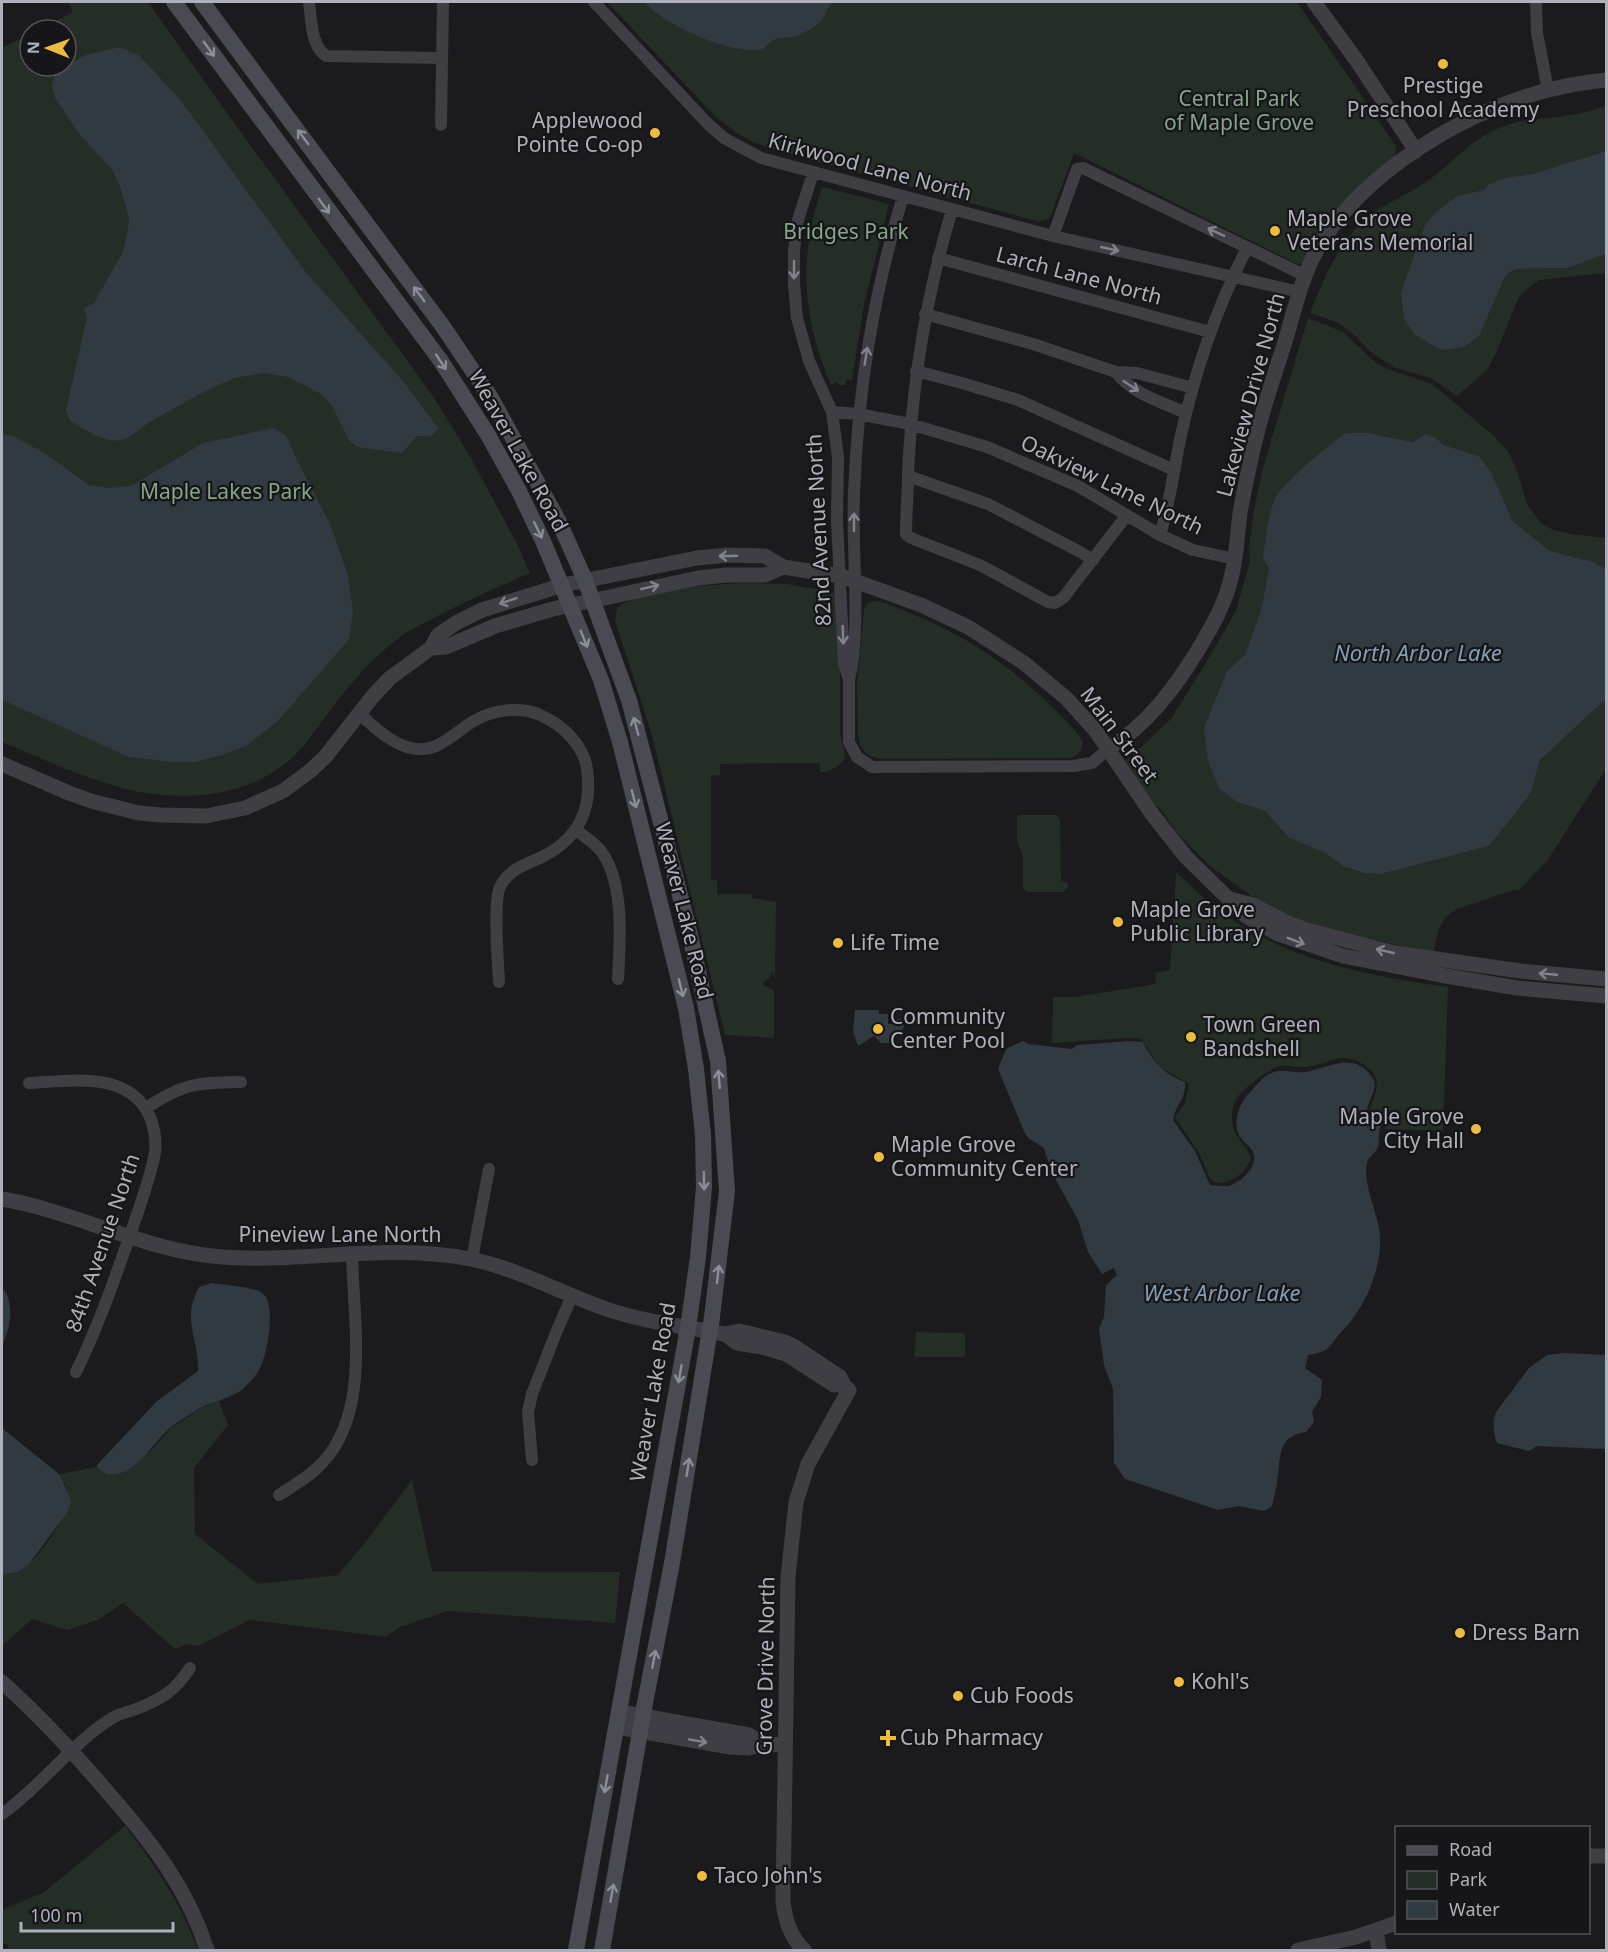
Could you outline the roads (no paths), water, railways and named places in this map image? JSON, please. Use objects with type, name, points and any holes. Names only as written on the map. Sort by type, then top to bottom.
[{"type":"main road","name":"Weaver Lake Road","points":[[174,2],[441,361],[488,435],[519,490],[563,585],[601,680],[620,742],[686,1008],[696,1069],[702,1135],[704,1187],[698,1257],[688,1328],[576,1950]]},
{"type":"main road","name":"Weaver Lake Road","points":[[202,2],[444,328],[496,408],[559,522],[585,580],[630,700],[684,912],[718,1061],[727,1191],[718,1333],[672,1563],[602,1950]]},
{"type":"street","points":[[309,2],[315,44],[326,56],[442,58]]},
{"type":"street","points":[[441,125],[443,2]]},
{"type":"street","name":"Kirkwood Lane North","points":[[594,2],[708,124],[724,138],[761,158],[1053,237],[1300,292]]},
{"type":"street","points":[[1314,2],[1416,151]]},
{"type":"street","points":[[1536,2],[1537,33],[1548,90]]},
{"type":"street","name":"Lakeview Drive North","points":[[864,763],[872,767],[918,768],[1073,766],[1092,763],[1148,718],[1187,668],[1214,622],[1229,588],[1250,461],[1266,402],[1306,276],[1322,242],[1346,208],[1377,180],[1416,151],[1462,123],[1510,102],[1548,90],[1606,80]]},
{"type":"street","points":[[1053,237],[1077,168],[1083,168],[1306,276]]},
{"type":"street","name":"82nd Avenue North","points":[[813,173],[797,230],[794,250],[795,295],[797,318],[809,361],[832,412],[838,457],[837,521],[848,579]]},
{"type":"street","name":"82nd Avenue North","points":[[864,763],[856,757],[849,742],[849,679],[844,664],[858,414],[870,327],[887,250],[903,196]]},
{"type":"street","points":[[952,210],[938,258],[916,371],[910,424],[906,534],[980,565],[1048,602],[1055,603],[1063,598],[1128,515]]},
{"type":"street","points":[[1160,535],[1193,388],[1210,333],[1232,277],[1247,248]]},
{"type":"street","name":"Larch Lane North","points":[[938,258],[1210,333]]},
{"type":"street","points":[[926,314],[1033,344],[1116,372],[1137,373],[1193,388]]},
{"type":"street","points":[[916,371],[1018,400],[1174,470]]},
{"type":"street","points":[[1116,372],[1131,388],[1186,413]]},
{"type":"street","name":"Oakview Lane North","points":[[832,412],[858,414],[910,424],[987,447],[1078,486],[1160,535],[1193,550],[1234,559]]},
{"type":"street","points":[[908,476],[988,504],[1093,560]]},
{"type":"street","name":"Main Street","points":[[431,648],[438,635],[456,623],[517,598],[585,580],[697,558],[727,555],[765,556],[783,567],[848,579],[944,615],[1002,648],[1038,674],[1066,698],[1095,730],[1170,840],[1185,857],[1246,916],[1278,934],[1343,956],[1468,980],[1517,988],[1606,996]]},
{"type":"street","name":"Main Street","points":[[431,648],[446,647],[524,616],[698,578],[765,575],[783,567]]},
{"type":"street","points":[[2,764],[69,793],[116,808],[161,815],[206,816],[245,808],[265,801],[298,782],[324,757],[359,712],[390,678],[431,648]]},
{"type":"street","points":[[359,712],[391,740],[408,747],[427,748],[445,742],[486,714],[518,710],[539,714],[555,722],[570,735],[581,752],[587,766],[589,786],[586,808],[576,830],[559,848],[521,866],[508,875],[496,896],[499,982]]},
{"type":"street","points":[[576,830],[599,849],[607,860],[612,875],[619,910],[618,979]]},
{"type":"street","name":"Main Street","points":[[1229,899],[1253,905],[1307,930],[1395,953],[1520,971],[1606,979]]},
{"type":"street","points":[[29,1083],[89,1080],[105,1082],[119,1086],[132,1094],[146,1108],[166,1095],[191,1085],[241,1082]]},
{"type":"street","name":"84th Avenue North","points":[[76,1372],[92,1340],[130,1236],[156,1150],[155,1134],[146,1108]]},
{"type":"street","points":[[472,1259],[489,1169]]},
{"type":"street","name":"Pineview Lane North","points":[[2,1200],[26,1203],[130,1236],[210,1256],[244,1258],[422,1252],[472,1259],[628,1316],[718,1333],[737,1343],[786,1354],[834,1385],[847,1388]]},
{"type":"street","points":[[279,1495],[322,1464],[344,1431],[349,1413],[356,1361],[352,1254]]},
{"type":"street","points":[[532,1460],[528,1412],[532,1394],[572,1296]]},
{"type":"street","name":"Grove Drive North","points":[[804,1950],[791,1932],[786,1920],[783,1901],[788,1577],[796,1502],[808,1464],[847,1388]]},
{"type":"street","points":[[2,1814],[44,1779],[72,1751],[116,1716],[150,1704],[166,1695],[179,1684],[190,1668]]},
{"type":"street","points":[[2,1682],[34,1711],[72,1751],[147,1838],[170,1870],[189,1904],[207,1950]]},
{"type":"street","points":[[619,1719],[730,1747],[748,1748],[762,1743],[785,1745]]},
{"type":"street","points":[[1590,1856],[1606,1856]]},
{"type":"street","points":[[1298,1950],[1357,1944],[1376,1930],[1395,1923]]},
{"type":"street","points":[[1376,1930],[1379,1950]]},
{"type":"water","points":[[644,2],[833,2],[822,20],[807,31],[796,36],[778,38],[763,50],[749,50],[699,37],[668,21]]},
{"type":"water","points":[[120,47],[140,56],[182,102],[305,271],[402,380],[439,429],[431,436],[417,436],[402,453],[357,447],[349,440],[331,404],[319,393],[288,377],[264,373],[234,378],[200,394],[150,422],[126,439],[112,441],[94,435],[70,421],[66,410],[87,317],[84,308],[94,303],[123,252],[129,218],[120,186],[112,170],[80,135],[55,98],[52,86],[54,78],[78,78],[78,59],[86,55]]},
{"type":"water","points":[[1606,151],[1606,254],[1568,268],[1517,269],[1508,273],[1479,336],[1464,347],[1445,350],[1437,348],[1414,334],[1404,319],[1401,293],[1425,225],[1436,212],[1457,196],[1483,190],[1489,184],[1506,178],[1532,174]]},
{"type":"water","points":[[273,428],[286,435],[330,524],[348,575],[353,612],[349,639],[278,721],[246,746],[195,762],[173,762],[129,757],[2,700],[2,434],[13,436],[46,454],[89,485],[110,488],[131,486],[203,443]]},
{"type":"water","name":"North Arbor Lake","points":[[1346,433],[1368,433],[1413,442],[1426,434],[1436,438],[1444,445],[1479,456],[1491,472],[1513,521],[1550,551],[1594,562],[1606,569],[1606,699],[1540,760],[1531,792],[1489,846],[1381,874],[1364,873],[1343,866],[1325,853],[1289,838],[1265,811],[1237,802],[1219,788],[1208,761],[1204,728],[1227,671],[1245,655],[1261,610],[1269,569],[1263,558],[1269,518],[1275,499],[1297,474]]},
{"type":"water","name":"Community Center Pool","points":[[855,1010],[879,1010],[879,1014],[888,1014],[888,1024],[900,1019],[904,1027],[890,1043],[881,1043],[874,1036],[858,1046],[853,1031]]},
{"type":"water","name":"West Arbor Lake","points":[[1023,1041],[1029,1044],[1072,1049],[1077,1045],[1143,1042],[1160,1066],[1185,1082],[1184,1094],[1173,1120],[1195,1151],[1210,1185],[1229,1186],[1239,1181],[1251,1168],[1253,1152],[1238,1133],[1236,1121],[1245,1097],[1266,1076],[1279,1071],[1305,1072],[1349,1062],[1365,1069],[1372,1077],[1375,1085],[1367,1111],[1382,1123],[1378,1146],[1366,1167],[1366,1176],[1379,1228],[1377,1268],[1367,1296],[1352,1320],[1326,1350],[1308,1355],[1305,1368],[1322,1380],[1321,1397],[1312,1412],[1314,1422],[1306,1432],[1289,1438],[1285,1444],[1280,1457],[1272,1506],[1264,1511],[1239,1506],[1218,1510],[1125,1479],[1114,1463],[1113,1389],[1104,1365],[1099,1329],[1104,1317],[1106,1285],[1117,1275],[1114,1268],[1102,1274],[1088,1252],[1078,1220],[1051,1171],[1044,1148],[1028,1138],[998,1069],[1006,1049]]},
{"type":"water","points":[[212,1283],[257,1290],[266,1298],[270,1317],[268,1342],[259,1370],[244,1388],[229,1397],[202,1407],[171,1427],[129,1470],[114,1474],[103,1472],[97,1465],[156,1402],[198,1371],[191,1309],[199,1287]]},
{"type":"water","points":[[2,1290],[6,1292],[10,1312],[9,1326],[2,1346]]},
{"type":"water","points":[[1565,1353],[1606,1355],[1606,1449],[1537,1446],[1529,1451],[1497,1443],[1494,1428],[1496,1412],[1529,1368],[1547,1355]]},
{"type":"water","points":[[2,1428],[59,1474],[71,1502],[67,1513],[29,1564],[10,1574],[2,1574]]},
{"type":"place","name":"Prestige Preschool Academy","points":[[1443,64]]},
{"type":"place","name":"Applewood Pointe Co-op","points":[[655,133]]},
{"type":"place","name":"Maple Grove Veterans Memorial","points":[[1275,231]]},
{"type":"place","name":"Maple Grove Public Library","points":[[1118,922]]},
{"type":"place","name":"Life Time","points":[[838,943]]},
{"type":"place","name":"Community Center Pool","points":[[878,1029]]},
{"type":"place","name":"Town Green Bandshell","points":[[1191,1037]]},
{"type":"place","name":"Maple Grove City Hall","points":[[1476,1129]]},
{"type":"place","name":"Maple Grove Community Center","points":[[879,1157]]},
{"type":"place","name":"Dress Barn","points":[[1460,1633]]},
{"type":"place","name":"Kohl's","points":[[1179,1682]]},
{"type":"place","name":"Cub Foods","points":[[958,1696]]},
{"type":"place","name":"Cub Pharmacy","points":[[888,1738]]},
{"type":"place","name":"Taco John's","points":[[702,1876]]},
{"type":"park label","name":"Central Park of Maple Grove","points":[[1239,111]]},
{"type":"park label","name":"Bridges Park","points":[[846,232]]},
{"type":"park label","name":"Maple Lakes Park","points":[[226,492]]}]
